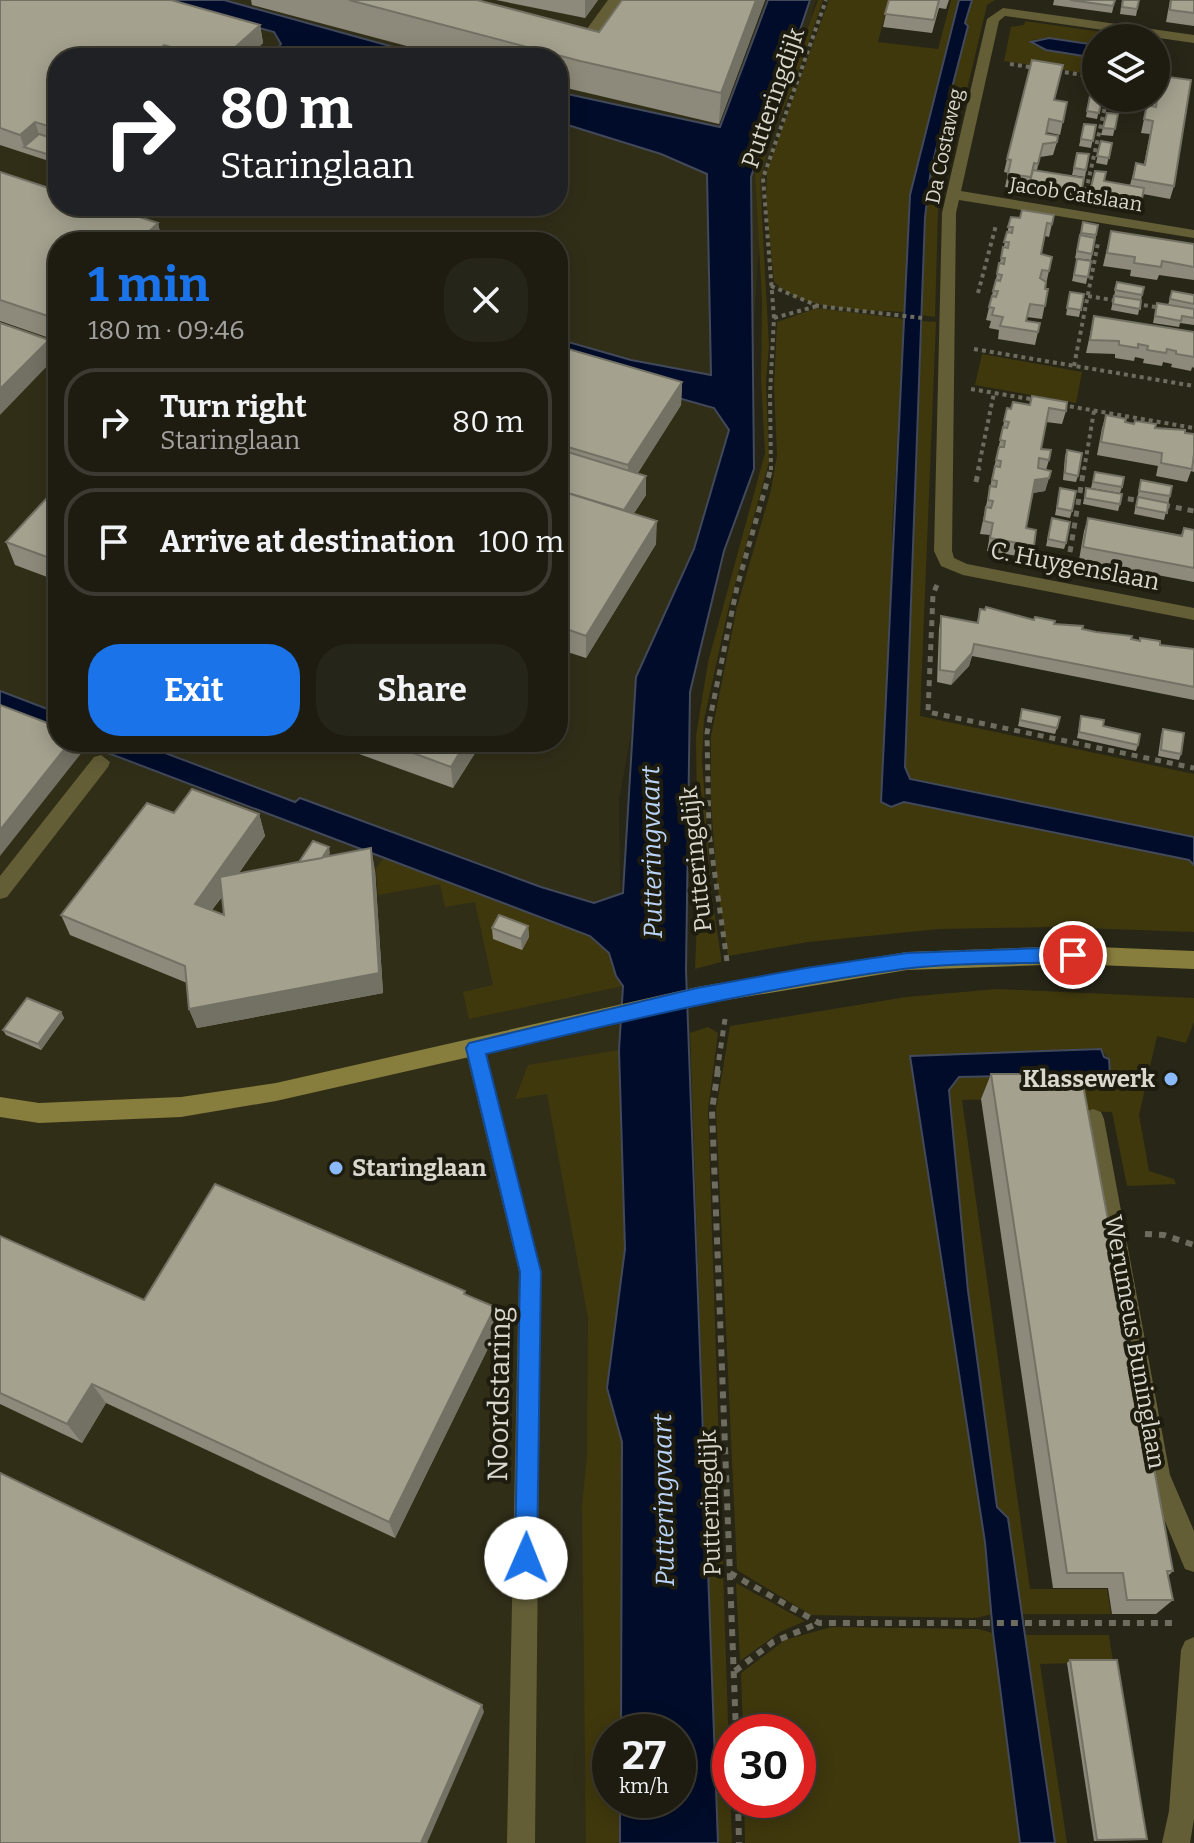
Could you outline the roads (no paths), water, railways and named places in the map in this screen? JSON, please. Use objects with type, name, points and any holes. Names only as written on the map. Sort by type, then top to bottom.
[{"type":"street","points":[[557,31],[587,38],[615,0]]},
{"type":"street","points":[[1004,6],[1194,39]]},
{"type":"street","name":"Da Costaweg","points":[[947,562],[941,540],[949,320],[949,213],[993,19],[1004,6]]},
{"type":"street","name":"Jacob Catslaan","points":[[952,194],[1194,234]]},
{"type":"street","name":"C. Huygenslaan","points":[[947,562],[973,571],[1194,614]]},
{"type":"street","points":[[0,891],[101,762]]},
{"type":"street","points":[[0,1107],[39,1113],[181,1107],[276,1092],[725,990],[907,961],[1073,955],[1194,960]]},
{"type":"street","name":"Noordstaring","points":[[475,1048],[530,1272],[521,1843]]},
{"type":"street","name":"Werumeus Buninglaan","points":[[1093,1119],[1158,1476],[1194,1560]]},
{"type":"street","points":[[1176,1843],[1182,1811],[1194,1650]]},
{"type":"water","points":[[159,0],[224,0],[397,48],[278,48],[281,44],[274,32]]},
{"type":"water","name":"Putteringvaart","points":[[768,0],[810,0],[751,177],[754,469],[724,551],[690,692],[686,970],[713,1714],[712,1818],[717,1818],[718,1843],[620,1843],[620,1818],[696,1818],[696,1714],[621,1714],[622,1442],[607,1388],[625,1249],[619,1050],[623,986],[616,976],[609,953],[590,936],[105,752],[162,752],[295,802],[300,798],[541,887],[594,903],[623,893],[636,677],[694,549],[729,430],[714,408],[568,367],[568,342],[631,360],[711,375],[707,174],[661,154],[568,125],[568,94],[720,127]]},
{"type":"water","points":[[959,0],[972,0],[931,169],[925,217],[905,767],[910,779],[1194,837],[1194,865],[1189,860],[904,802],[891,807],[881,802],[910,195]]},
{"type":"water","points":[[1049,38],[1082,43],[1082,56],[1046,50],[1031,42]]},
{"type":"water","points":[[0,691],[48,709],[48,731],[0,714]]},
{"type":"water","points":[[1101,1049],[1104,1057],[1109,1059],[1110,1074],[959,1077],[949,1090],[968,1291],[997,1507],[1008,1518],[1055,1843],[1020,1843],[993,1633],[985,1542],[910,1056]]},
{"type":"place","name":"Klassewerk","points":[[1171,1079]]},
{"type":"place","name":"Staringlaan","points":[[336,1168]]}]
